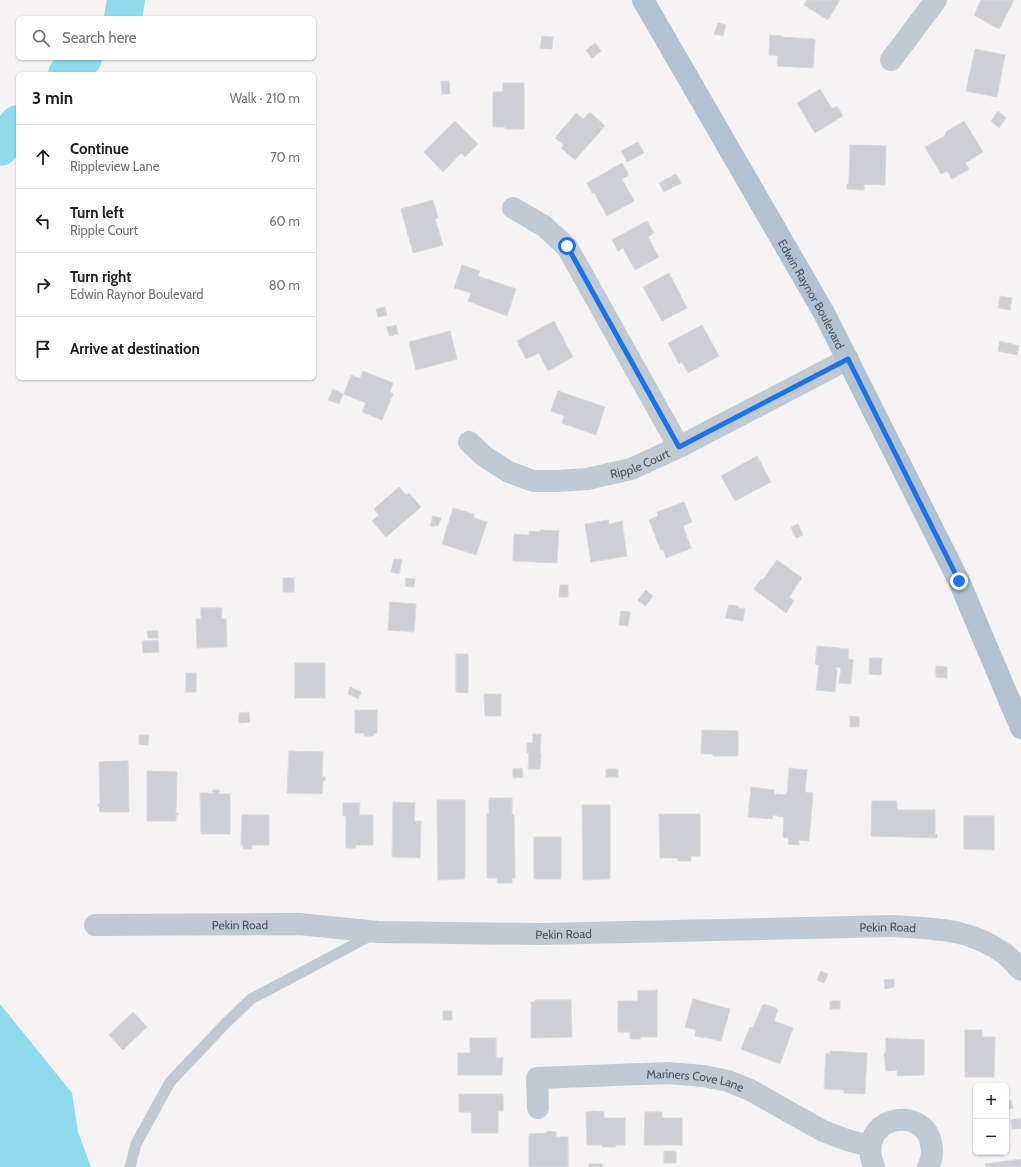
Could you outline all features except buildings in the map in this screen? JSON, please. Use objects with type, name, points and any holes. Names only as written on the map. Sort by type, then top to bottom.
[{"type":"main road","name":"Edwin Raynor Boulevard","points":[[643,0],[824,313],[848,359],[959,581],[1021,728]]},
{"type":"street","points":[[891,60],[936,0]]},
{"type":"street","points":[[513,208],[544,226],[567,246],[679,447]]},
{"type":"street","name":"Ripple Court","points":[[469,442],[485,457],[509,472],[533,481],[587,479],[630,469],[679,447],[848,359]]},
{"type":"street","name":"Pekin Road","points":[[95,925],[299,924],[378,932],[540,934],[894,926],[945,929],[965,934],[985,942],[1006,955],[1021,970]]},
{"type":"street","name":"Mariners Cove Lane","points":[[538,1108],[537,1078],[668,1073],[703,1076],[728,1081],[750,1090],[823,1132],[870,1146]]},
{"type":"street","points":[[874,1167],[870,1158],[870,1146],[874,1135],[881,1126],[892,1120],[904,1119],[915,1122],[924,1129],[931,1139],[933,1150],[931,1162],[928,1167]]},
{"type":"lane","points":[[130,1167],[136,1144],[170,1082],[251,999],[378,932]]},
{"type":"water","points":[[0,1004],[72,1093],[78,1132],[91,1167],[0,1167]]},
{"type":"waterway","points":[[123,16],[126,0]]},
{"type":"waterway","points":[[69,72],[81,60]]},
{"type":"waterway","points":[[0,147],[16,127]]},
{"type":"route","points":[[567,246],[679,447],[848,359],[959,581]]}]
